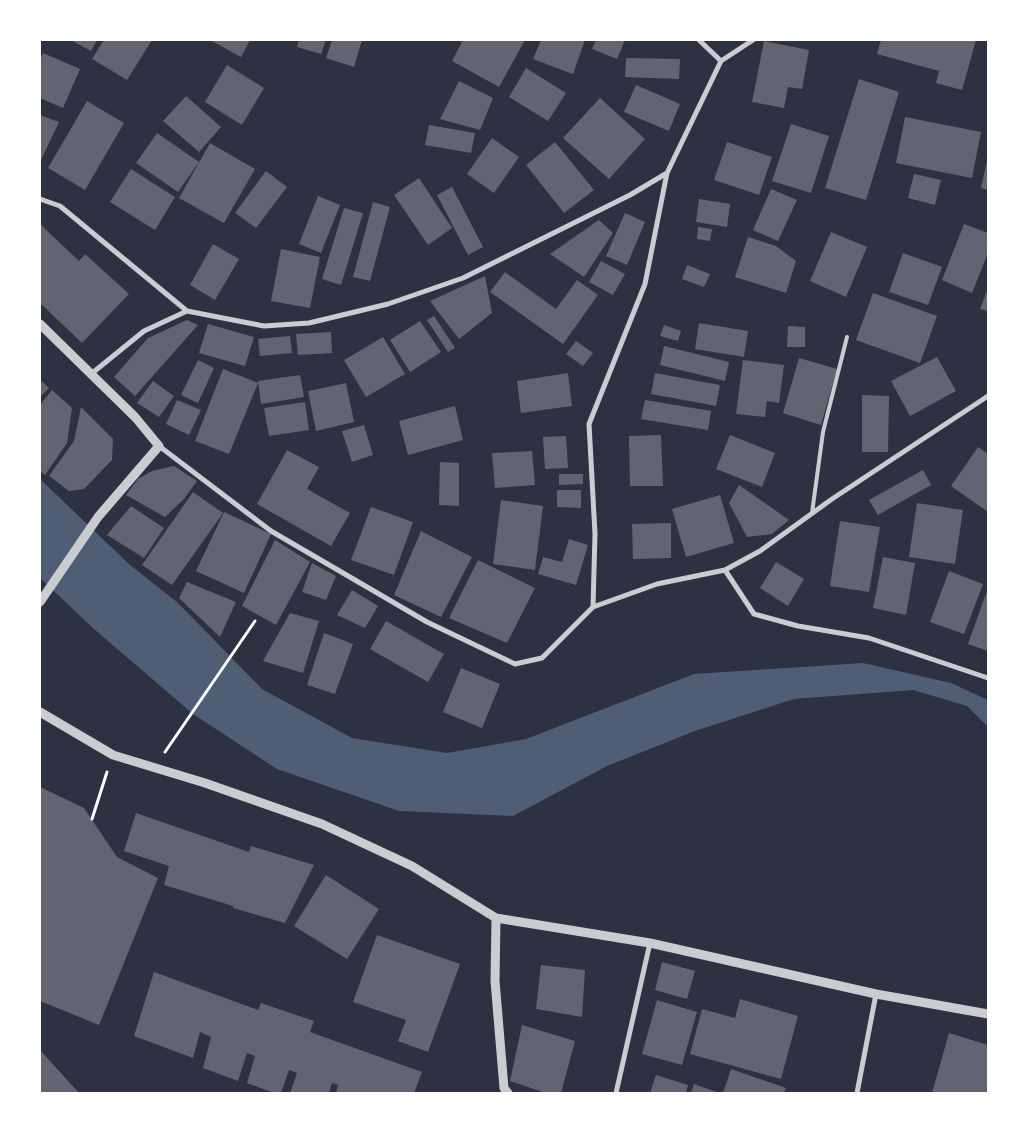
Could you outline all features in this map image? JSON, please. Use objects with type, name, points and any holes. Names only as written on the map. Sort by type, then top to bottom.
[{"type":"street","points":[[699,40],[721,61]]},
{"type":"street","points":[[593,607],[595,534],[589,424],[645,284],[668,173],[721,61],[753,40]]},
{"type":"street","points":[[40,199],[60,206],[187,311],[264,326],[309,323],[388,304],[464,278],[630,196],[668,173]]},
{"type":"street","points":[[91,374],[144,331],[187,311]]},
{"type":"street","points":[[40,324],[136,417],[159,446],[271,531],[426,622],[514,664],[542,658],[593,607],[657,584],[725,570],[760,550],[812,513],[988,396]]},
{"type":"street","points":[[40,602],[98,516],[159,446]]},
{"type":"street","points":[[725,570],[754,614],[798,626],[869,638],[988,678]]},
{"type":"street","points":[[40,712],[113,755],[322,824],[412,866],[496,918],[650,943],[876,994],[988,1014]]},
{"type":"street","points":[[496,918],[495,981],[504,1088],[508,1093]]},
{"type":"street","points":[[616,1093],[650,943]]},
{"type":"street","points":[[857,1093],[876,994]]},
{"type":"lane","points":[[812,513],[823,432],[847,337]]},
{"type":"path","points":[[177,734],[255,621]]},
{"type":"path","points":[[92,819],[113,755]]},
{"type":"water","points":[[40,479],[130,565],[177,602],[262,689],[352,738],[447,753],[526,739],[694,674],[863,663],[951,683],[988,700],[988,727],[967,706],[913,690],[794,699],[695,731],[607,766],[513,816],[399,811],[277,769],[193,714],[94,629],[40,578]]},
{"type":"building","points":[[71,40],[97,40],[91,51]]},
{"type":"building","points":[[104,40],[152,40],[127,80],[92,59]]},
{"type":"building","points":[[210,40],[250,40],[241,57]]},
{"type":"building","points":[[299,40],[326,40],[321,54],[297,47]]},
{"type":"building","points":[[332,40],[362,40],[354,67],[326,58]]},
{"type":"building","points":[[463,40],[525,40],[499,87],[452,61]]},
{"type":"building","points":[[541,40],[585,40],[573,74],[533,59]]},
{"type":"building","points":[[596,40],[625,40],[617,59],[592,49]]},
{"type":"building","points":[[881,40],[976,40],[962,90],[936,83],[939,71],[877,54]]},
{"type":"building","points":[[764,41],[809,50],[802,89],[788,87],[784,108],[752,102]]},
{"type":"building","points":[[43,53],[80,69],[63,108],[40,98],[40,60]]},
{"type":"building","points":[[626,58],[680,59],[679,79],[625,77]]},
{"type":"building","points":[[227,65],[264,88],[242,125],[205,102]]},
{"type":"building","points":[[526,68],[566,93],[548,121],[509,97]]},
{"type":"building","points":[[859,79],[899,92],[866,200],[825,188]]},
{"type":"building","points":[[459,81],[493,98],[480,130],[440,119]]},
{"type":"building","points":[[636,85],[680,104],[669,131],[624,112]]},
{"type":"building","points":[[186,96],[221,127],[199,152],[163,121]]},
{"type":"building","points":[[600,98],[645,139],[609,179],[563,138]]},
{"type":"building","points":[[87,101],[124,123],[85,190],[48,168]]},
{"type":"building","points":[[40,115],[59,122],[40,162]]},
{"type":"building","points":[[905,117],[981,132],[972,178],[896,163]]},
{"type":"building","points":[[791,124],[829,136],[811,193],[772,181]]},
{"type":"building","points":[[429,125],[475,133],[471,153],[425,145]]},
{"type":"building","points":[[157,133],[199,162],[178,192],[136,163]]},
{"type":"building","points":[[492,138],[519,157],[494,193],[467,174]]},
{"type":"building","points":[[555,142],[594,190],[564,213],[526,165]]},
{"type":"building","points":[[727,142],[772,157],[759,195],[714,180]]},
{"type":"building","points":[[210,143],[255,169],[224,223],[179,198]]},
{"type":"building","points":[[988,161],[988,190],[981,188]]},
{"type":"building","points":[[131,169],[175,197],[155,230],[110,202]]},
{"type":"building","points":[[266,171],[287,187],[256,228],[235,213]]},
{"type":"building","points":[[914,174],[941,180],[935,205],[908,198]]},
{"type":"building","points":[[419,178],[452,228],[428,245],[394,195]]},
{"type":"building","points":[[452,187],[483,247],[468,255],[437,195]]},
{"type":"building","points":[[771,189],[797,200],[778,241],[753,230]]},
{"type":"building","points":[[318,196],[340,205],[321,253],[299,244]]},
{"type":"building","points":[[699,199],[730,204],[727,227],[696,222]]},
{"type":"building","points":[[373,202],[390,207],[370,281],[353,277]]},
{"type":"building","points":[[344,208],[363,213],[341,285],[322,279]]},
{"type":"building","points":[[625,213],[645,222],[627,265],[606,256]]},
{"type":"building","points":[[599,220],[613,233],[584,277],[550,254]]},
{"type":"building","points":[[40,224],[79,261],[85,254],[129,294],[82,343],[40,303]]},
{"type":"building","points":[[964,224],[988,233],[988,253],[972,293],[942,280]]},
{"type":"building","points":[[698,227],[712,229],[710,241],[697,239]]},
{"type":"building","points":[[831,232],[867,247],[846,297],[810,281]]},
{"type":"building","points":[[748,237],[776,246],[796,261],[786,293],[735,277]]},
{"type":"building","points":[[213,244],[239,259],[215,300],[190,285]]},
{"type":"building","points":[[281,249],[320,257],[310,308],[271,301]]},
{"type":"building","points":[[903,253],[942,267],[928,305],[889,292]]},
{"type":"building","points":[[601,261],[625,274],[613,295],[589,282]]},
{"type":"building","points":[[687,265],[710,274],[704,287],[682,279]]},
{"type":"building","points":[[505,272],[556,309],[577,280],[598,295],[563,344],[490,292]]},
{"type":"building","points":[[485,276],[492,313],[459,339],[430,301]]},
{"type":"building","points":[[988,288],[988,311],[980,309]]},
{"type":"building","points":[[873,293],[937,316],[920,363],[856,340]]},
{"type":"building","points":[[434,316],[455,348],[448,352],[427,320]]},
{"type":"building","points":[[187,320],[198,325],[135,396],[114,377],[148,338]]},
{"type":"building","points":[[420,321],[441,352],[410,372],[390,340]]},
{"type":"building","points":[[699,323],[748,331],[744,357],[695,349]]},
{"type":"building","points":[[208,324],[254,337],[245,366],[199,353]]},
{"type":"building","points":[[664,325],[681,331],[678,341],[660,336]]},
{"type":"building","points":[[788,326],[805,327],[805,347],[787,347]]},
{"type":"building","points":[[331,332],[332,353],[298,355],[296,334]]},
{"type":"building","points":[[290,336],[292,353],[260,356],[258,339]]},
{"type":"building","points":[[383,337],[405,374],[366,397],[344,360]]},
{"type":"building","points":[[576,341],[593,353],[583,366],[566,354]]},
{"type":"building","points":[[664,346],[729,362],[725,381],[660,365]]},
{"type":"building","points":[[937,357],[956,391],[910,416],[891,381]]},
{"type":"building","points":[[799,358],[837,369],[821,425],[783,413]]},
{"type":"building","points":[[198,360],[214,368],[198,403],[181,395]]},
{"type":"building","points":[[743,360],[784,365],[779,403],[767,401],[765,417],[736,414]]},
{"type":"building","points":[[223,369],[258,383],[229,454],[195,441]]},
{"type":"building","points":[[568,373],[572,406],[521,413],[517,381]]},
{"type":"building","points":[[655,373],[720,385],[716,406],[651,394]]},
{"type":"building","points":[[300,375],[304,397],[261,404],[258,381]]},
{"type":"building","points":[[40,380],[49,388],[40,397]]},
{"type":"building","points":[[153,381],[174,396],[159,417],[137,403]]},
{"type":"building","points":[[346,383],[354,422],[316,431],[308,391]]},
{"type":"building","points":[[52,390],[72,408],[67,443],[45,475],[40,471],[40,405]]},
{"type":"building","points":[[862,395],[889,396],[888,452],[862,452]]},
{"type":"building","points":[[177,400],[201,410],[189,435],[166,424]]},
{"type":"building","points":[[645,400],[711,411],[708,430],[641,419]]},
{"type":"building","points":[[305,402],[309,430],[269,436],[264,408]]},
{"type":"building","points":[[455,406],[463,440],[408,455],[399,421]]},
{"type":"building","points":[[81,407],[113,439],[112,460],[84,489],[69,491],[49,476],[74,441]]},
{"type":"building","points":[[364,425],[373,455],[352,462],[342,431]]},
{"type":"building","points":[[661,435],[663,486],[630,486],[629,436]]},
{"type":"building","points":[[730,435],[775,453],[762,487],[716,469]]},
{"type":"building","points":[[566,436],[568,468],[545,469],[543,437]]},
{"type":"building","points":[[978,447],[988,454],[988,512],[951,486]]},
{"type":"building","points":[[287,450],[319,467],[307,489],[350,513],[331,546],[257,504]]},
{"type":"building","points":[[532,451],[535,485],[495,488],[492,453]]},
{"type":"building","points":[[440,462],[459,463],[459,506],[439,505]]},
{"type":"building","points":[[174,466],[197,481],[184,499],[165,517],[126,495],[138,479],[152,471]]},
{"type":"building","points":[[923,470],[931,485],[878,515],[869,500]]},
{"type":"building","points":[[559,474],[583,474],[583,484],[559,485]]},
{"type":"building","points":[[739,485],[789,520],[772,534],[747,537],[729,503]]},
{"type":"building","points":[[557,490],[581,490],[581,508],[557,507]]},
{"type":"building","points":[[193,492],[223,513],[172,585],[142,565]]},
{"type":"building","points":[[720,495],[734,543],[686,557],[672,509]]},
{"type":"building","points":[[501,500],[543,506],[535,570],[493,564]]},
{"type":"building","points":[[917,503],[963,510],[955,564],[909,557]]},
{"type":"building","points":[[131,506],[164,528],[144,558],[107,535]]},
{"type":"building","points":[[371,507],[413,522],[394,575],[351,560]]},
{"type":"building","points":[[224,512],[271,534],[244,593],[196,571]]},
{"type":"building","points":[[840,521],[880,527],[869,592],[830,586]]},
{"type":"building","points":[[671,523],[671,558],[633,559],[632,524]]},
{"type":"building","points":[[421,531],[472,557],[441,617],[394,595]]},
{"type":"building","points":[[569,539],[588,545],[576,585],[538,574],[543,557],[562,562]]},
{"type":"building","points":[[275,540],[310,562],[276,625],[242,606]]},
{"type":"building","points":[[883,557],[915,563],[906,615],[873,608]]},
{"type":"building","points":[[478,560],[535,588],[507,643],[449,618]]},
{"type":"building","points":[[776,562],[804,579],[788,606],[760,588]]},
{"type":"building","points":[[312,563],[336,576],[326,600],[302,592]]},
{"type":"building","points":[[949,571],[983,584],[964,634],[930,622]]},
{"type":"building","points":[[187,582],[236,602],[220,637],[179,598]]},
{"type":"building","points":[[988,588],[988,651],[968,644]]},
{"type":"building","points":[[352,590],[378,606],[365,628],[337,615]]},
{"type":"building","points":[[290,613],[319,621],[303,673],[263,661]]},
{"type":"building","points":[[386,621],[444,654],[428,682],[370,649]]},
{"type":"building","points":[[324,633],[353,644],[335,694],[307,685]]},
{"type":"building","points":[[461,668],[500,684],[482,728],[443,712]]},
{"type":"building","points":[[40,787],[84,808],[117,857],[158,878],[99,1025],[40,1001]]},
{"type":"building","points":[[136,813],[249,852],[251,846],[314,865],[285,923],[233,908],[233,906],[164,885],[169,866],[124,851]]},
{"type":"building","points":[[326,875],[379,909],[347,959],[294,926]]},
{"type":"building","points":[[377,935],[460,964],[428,1052],[398,1041],[406,1020],[353,1002]]},
{"type":"building","points":[[662,962],[695,971],[687,999],[655,990]]},
{"type":"building","points":[[541,965],[585,970],[582,1017],[536,1009]]},
{"type":"building","points":[[154,972],[258,1010],[261,1003],[314,1021],[310,1032],[422,1072],[414,1093],[336,1093],[338,1085],[332,1083],[329,1093],[290,1093],[297,1073],[289,1070],[281,1093],[274,1093],[247,1083],[255,1056],[247,1053],[238,1081],[203,1068],[211,1037],[200,1032],[193,1058],[134,1036]]},
{"type":"building","points":[[740,999],[798,1016],[781,1079],[690,1054],[702,1009],[735,1018]]},
{"type":"building","points":[[657,1000],[697,1012],[682,1065],[642,1054]]},
{"type":"building","points":[[522,1025],[575,1041],[561,1093],[546,1093],[510,1081]]},
{"type":"building","points":[[949,1033],[988,1045],[988,1093],[932,1093]]},
{"type":"building","points":[[40,1050],[79,1093],[40,1093]]},
{"type":"building","points":[[731,1069],[786,1088],[784,1093],[723,1093]]},
{"type":"building","points":[[656,1075],[688,1085],[686,1093],[650,1093]]},
{"type":"building","points":[[694,1084],[719,1093],[691,1093]]}]
